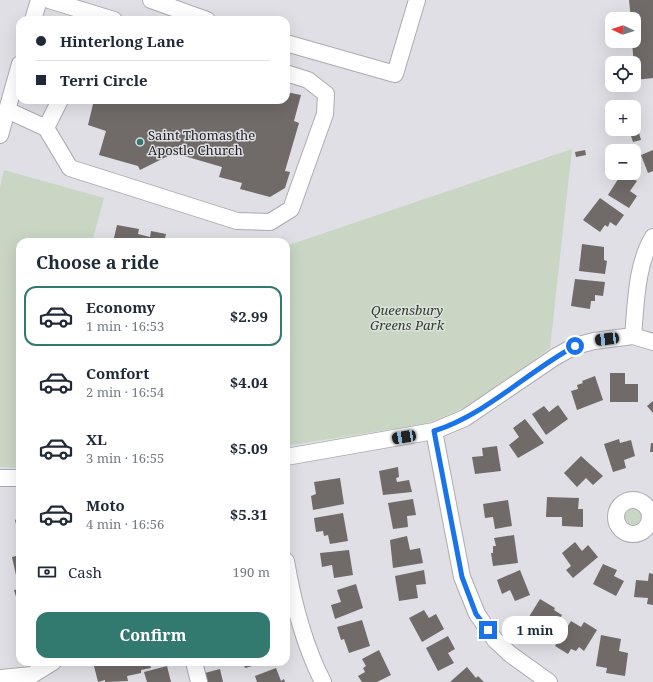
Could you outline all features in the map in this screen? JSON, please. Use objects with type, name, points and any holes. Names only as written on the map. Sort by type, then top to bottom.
[{"type":"street","points":[[34,16],[40,0]]},
{"type":"street","points":[[49,0],[80,15]]},
{"type":"street","points":[[151,0],[196,16]]},
{"type":"street","points":[[290,46],[395,74],[417,0]]},
{"type":"street","points":[[7,110],[46,128],[70,168],[238,221],[270,222],[291,209],[325,114],[326,94],[308,80],[290,74]]},
{"type":"street","points":[[0,135],[16,78]]},
{"type":"street","points":[[46,128],[58,104]]},
{"type":"street","points":[[633,336],[640,275],[645,255],[653,237]]},
{"type":"street","points":[[290,455],[434,431],[466,418],[555,357],[575,346],[594,341],[633,336],[653,342]]},
{"type":"street","points":[[434,431],[462,577],[476,614],[495,640],[510,654],[549,682]]},
{"type":"street","points":[[0,478],[16,478]]},
{"type":"street","points":[[290,579],[299,618],[308,647],[323,682]]},
{"type":"street","points":[[0,678],[32,679],[48,666]]},
{"type":"street","points":[[195,666],[199,682]]},
{"type":"green space","name":"Queensbury Greens Park","points":[[572,149],[550,348],[490,392],[474,402],[441,418],[423,424],[290,445],[290,245]]},
{"type":"green space","points":[[4,170],[104,198],[93,238],[16,238],[16,468],[0,467],[0,187]]},
{"type":"green space","points":[[633,509],[640,512],[643,519],[640,526],[633,529],[626,526],[623,519],[626,512]]},
{"type":"building","points":[[629,0],[653,0],[653,78],[641,79],[641,56],[633,56],[633,48],[641,48],[641,12],[630,12]]},
{"type":"building","points":[[290,93],[301,95],[294,121],[299,123],[285,171],[290,172],[285,188],[270,197],[240,189],[242,183],[219,177],[222,167],[174,153],[140,170],[138,166],[99,155],[106,131],[88,125],[93,104],[290,104]]},
{"type":"building","points":[[631,136],[640,136],[641,140],[633,142]]},
{"type":"building","points":[[585,150],[586,155],[576,157],[575,152]]},
{"type":"building","points":[[653,150],[653,171],[648,173],[641,155]]},
{"type":"building","points":[[618,180],[637,181],[630,191],[637,196],[629,208],[608,195]]},
{"type":"building","points":[[600,198],[624,215],[616,226],[610,222],[608,227],[605,225],[600,232],[583,220]]},
{"type":"building","points":[[117,225],[139,229],[138,234],[150,237],[151,231],[166,234],[165,238],[114,238]]},
{"type":"building","points":[[582,244],[604,247],[604,260],[607,261],[605,274],[579,271]]},
{"type":"building","points":[[575,279],[605,282],[603,296],[595,295],[595,301],[591,301],[590,309],[571,306]]},
{"type":"building","points":[[610,373],[625,373],[625,384],[638,384],[638,402],[610,402]]},
{"type":"building","points":[[595,376],[603,400],[577,410],[571,391],[578,389],[577,385],[583,383],[582,381]]},
{"type":"building","points":[[653,401],[653,413],[647,406]]},
{"type":"building","points":[[558,405],[568,419],[546,435],[532,414],[544,406],[549,412]]},
{"type":"building","points":[[525,419],[544,443],[518,458],[509,445],[519,437],[513,428]]},
{"type":"building","points":[[619,439],[620,443],[631,440],[635,456],[624,460],[626,468],[613,472],[604,444]]},
{"type":"building","points":[[651,443],[653,443],[653,452],[650,452]]},
{"type":"building","points":[[497,446],[501,471],[475,474],[472,457],[483,456],[482,448]]},
{"type":"building","points":[[581,456],[603,476],[593,485],[586,478],[577,487],[564,473]]},
{"type":"building","points":[[398,467],[399,477],[396,478],[397,482],[409,480],[412,492],[383,495],[379,471]]},
{"type":"building","points":[[340,478],[344,504],[313,510],[311,496],[316,494],[314,482]]},
{"type":"building","points":[[547,497],[579,498],[578,509],[583,509],[583,527],[562,526],[562,517],[546,517]]},
{"type":"building","points":[[413,499],[416,515],[407,516],[408,527],[393,529],[388,503]]},
{"type":"building","points":[[508,500],[512,526],[495,529],[493,517],[485,518],[483,504]]},
{"type":"building","points":[[343,513],[348,541],[330,544],[328,535],[324,536],[323,531],[316,532],[314,518]]},
{"type":"building","points":[[514,535],[518,563],[493,566],[491,553],[493,553],[493,546],[496,546],[494,538]]},
{"type":"building","points":[[407,536],[410,550],[420,548],[423,563],[393,568],[390,540]]},
{"type":"building","points":[[575,542],[582,551],[588,545],[598,557],[573,578],[566,570],[571,566],[562,553]]},
{"type":"building","points":[[349,550],[353,575],[334,578],[332,565],[322,567],[320,553]]},
{"type":"building","points":[[16,556],[16,575],[12,557]]},
{"type":"building","points":[[603,564],[617,570],[614,576],[624,581],[616,596],[593,584]]},
{"type":"building","points":[[424,570],[426,584],[416,585],[418,598],[399,601],[395,576]]},
{"type":"building","points":[[520,570],[530,595],[515,601],[510,590],[502,594],[497,580]]},
{"type":"building","points":[[649,573],[653,574],[653,605],[647,604],[648,598],[634,597],[636,580],[648,581]]},
{"type":"building","points":[[356,584],[363,608],[335,619],[331,605],[341,602],[337,590]]},
{"type":"building","points":[[540,599],[555,608],[554,610],[562,615],[547,640],[534,633],[538,627],[527,620]]},
{"type":"building","points":[[424,610],[429,618],[436,614],[444,629],[422,642],[409,618]]},
{"type":"building","points":[[362,620],[370,646],[349,653],[344,639],[341,640],[337,627]]},
{"type":"building","points":[[571,621],[581,627],[584,622],[597,630],[584,651],[579,647],[576,651],[571,649],[568,654],[555,646]]},
{"type":"building","points":[[601,635],[621,639],[619,651],[628,653],[625,676],[606,673],[607,668],[596,666]]},
{"type":"building","points":[[448,636],[455,649],[448,653],[454,663],[438,671],[426,648]]},
{"type":"building","points":[[379,650],[391,675],[377,682],[362,682],[358,676],[365,672],[363,668],[366,666],[362,659]]},
{"type":"building","points":[[94,666],[150,666],[151,668],[141,670],[141,673],[127,676],[128,681],[105,682],[105,680],[98,682]]},
{"type":"building","points":[[167,666],[171,682],[147,682],[144,672]]},
{"type":"building","points":[[467,667],[476,678],[478,676],[484,682],[450,682]]},
{"type":"building","points":[[276,668],[281,681],[284,679],[285,682],[257,682],[255,676]]},
{"type":"building","points":[[220,669],[223,682],[207,682],[205,673]]},
{"type":"place","name":"Saint Thomas the Apostle Church","points":[[140,142]]},
{"type":"route","points":[[488,630],[476,614],[462,577],[442,464],[434,431],[466,418],[555,357],[575,346]]}]
